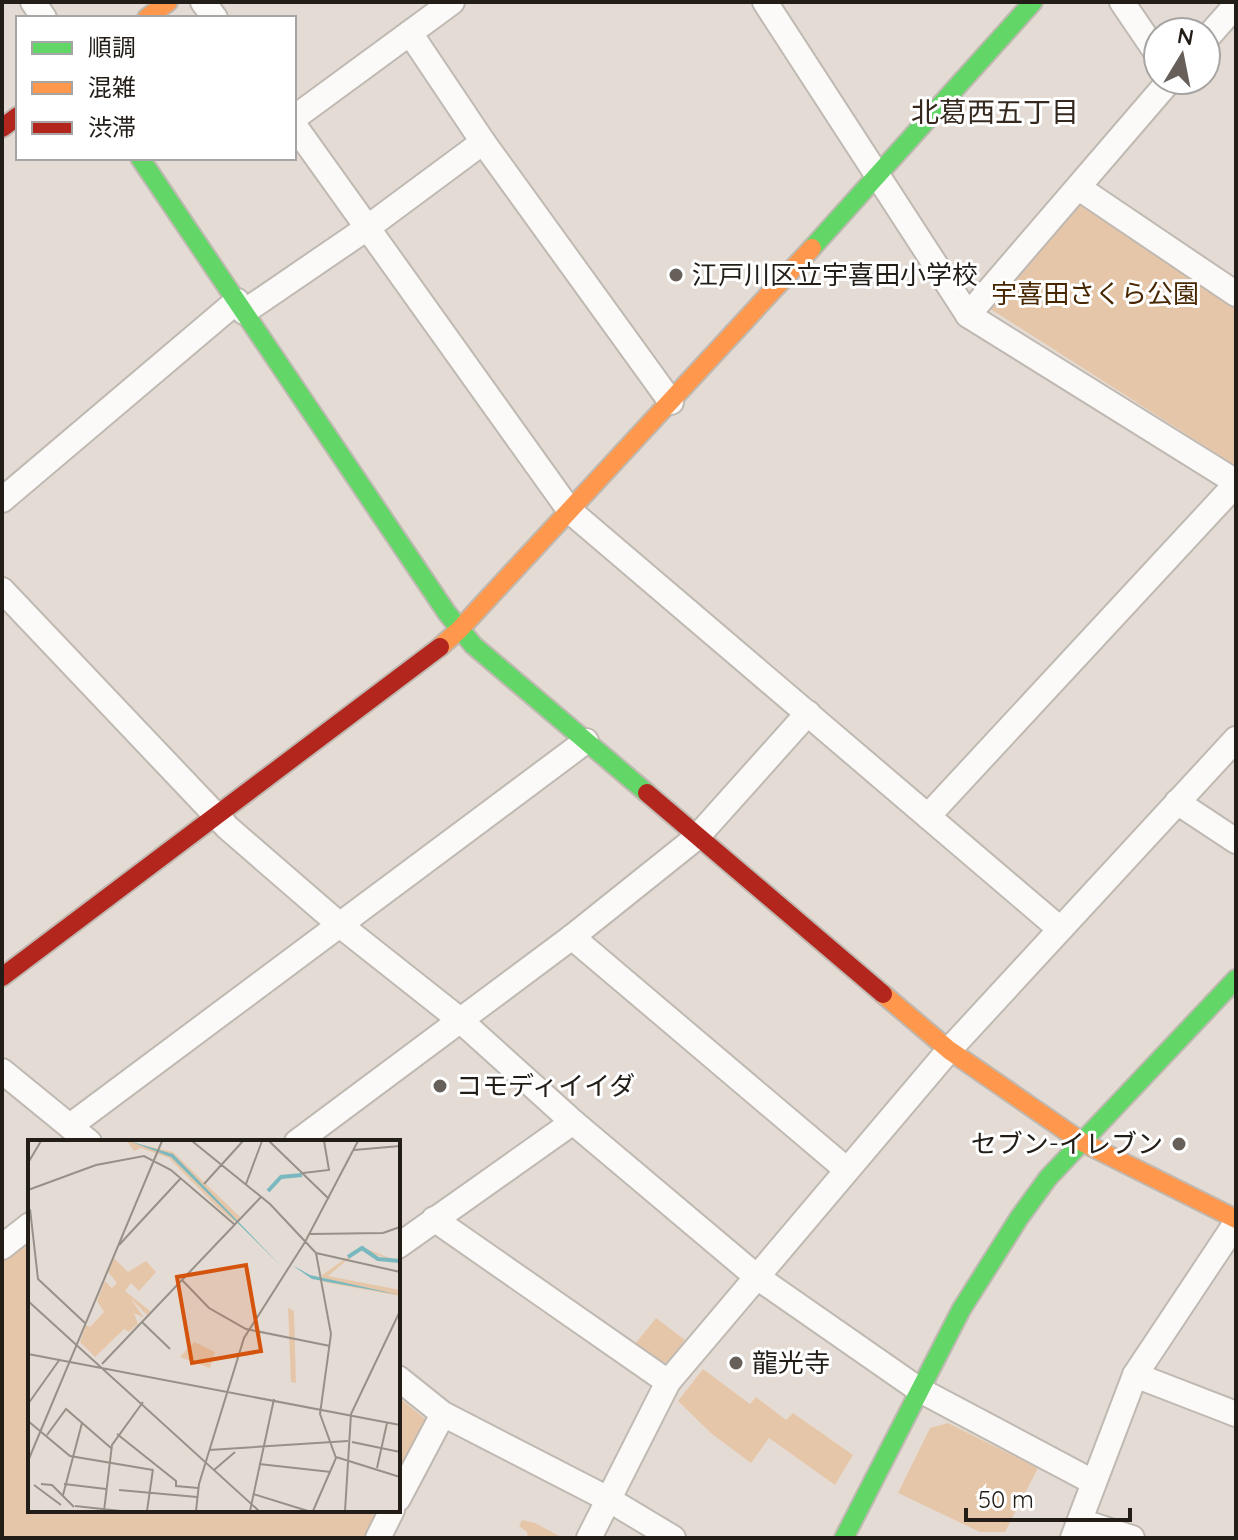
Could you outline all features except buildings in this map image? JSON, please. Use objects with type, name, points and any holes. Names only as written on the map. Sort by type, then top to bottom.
[{"type":"street","points":[[150,16],[168,2]]},
{"type":"street","points":[[296,117],[452,2]]},
{"type":"street","points":[[765,2],[968,315],[1236,483],[928,816]]},
{"type":"street","points":[[2,977],[459,630],[877,177],[1033,2]]},
{"type":"street","points":[[1122,2],[1142,31]]},
{"type":"street","points":[[1222,21],[1236,5]]},
{"type":"street","points":[[410,33],[483,142],[671,402]]},
{"type":"street","points":[[968,315],[1157,96]]},
{"type":"street","points":[[296,128],[570,511],[1060,929]]},
{"type":"street","points":[[2,500],[240,307],[367,228],[483,142]]},
{"type":"street","points":[[141,160],[459,630],[473,645],[949,1050],[1082,1142],[1236,1221],[1135,1375],[1077,1530],[1132,1538]]},
{"type":"street","points":[[1079,188],[1236,294]]},
{"type":"street","points":[[2,590],[216,816],[340,925],[460,1020],[573,1122],[757,1277],[918,1389],[1093,1482]]},
{"type":"street","points":[[300,1140],[572,937],[697,837],[808,713]]},
{"type":"street","points":[[589,1538],[668,1382],[949,1050],[1236,739]]},
{"type":"street","points":[[70,1126],[586,741]]},
{"type":"street","points":[[1177,802],[1236,841]]},
{"type":"street","points":[[572,937],[847,1170]]},
{"type":"street","points":[[844,1538],[918,1389],[987,1266],[1048,1178],[1236,979]]},
{"type":"street","points":[[2,1071],[87,1140]]},
{"type":"street","points":[[400,1244],[573,1122]]},
{"type":"street","points":[[434,1219],[668,1382]]},
{"type":"street","points":[[2,1247],[28,1227]]},
{"type":"street","points":[[1135,1375],[1236,1414]]},
{"type":"street","points":[[400,1380],[443,1414],[608,1499],[673,1538]]},
{"type":"street","points":[[400,1495],[443,1414]]},
{"type":"street","points":[[378,1538],[391,1512]]},
{"type":"green space","name":"宇喜田さくら公園","points":[[1077,205],[1090,207],[1236,305],[1236,466],[989,308]]},
{"type":"green space","points":[[28,1240],[28,1512],[382,1512],[369,1538],[2,1538],[2,1259]]},
{"type":"green space","points":[[656,1318],[685,1340],[668,1362],[660,1363],[635,1344]]},
{"type":"green space","points":[[703,1369],[750,1404],[756,1397],[786,1420],[793,1413],[853,1455],[835,1485],[769,1438],[751,1463],[712,1434],[678,1401]]},
{"type":"green space","points":[[400,1399],[429,1422],[400,1478]]},
{"type":"green space","points":[[948,1423],[1038,1468],[1005,1532],[980,1532],[898,1493],[930,1428]]},
{"type":"green space","points":[[522,1520],[535,1523],[563,1538],[528,1538],[527,1532],[519,1526]]},
{"type":"traffic: fast","points":[[812,248],[1033,2]]},
{"type":"traffic: fast","points":[[141,160],[447,613],[473,645],[647,793]]},
{"type":"traffic: fast","points":[[844,1538],[961,1310],[1019,1218],[1048,1178],[1236,979]]},
{"type":"traffic: slow","points":[[150,16],[168,2]]},
{"type":"traffic: slow","points":[[440,647],[812,248]]},
{"type":"traffic: slow","points":[[883,994],[949,1050],[1082,1142],[1236,1219]]},
{"type":"traffic: jam","points":[[2,128],[16,118]]},
{"type":"traffic: jam","points":[[2,977],[440,647]]},
{"type":"traffic: jam","points":[[647,793],[883,994]]},
{"type":"place","name":"江戸川区立宇喜田小学校","points":[[676,275]]},
{"type":"place","name":"コモディイイダ","points":[[440,1086]]},
{"type":"place","name":"セブン-イレブン","points":[[1179,1144]]},
{"type":"place","name":"龍光寺","points":[[736,1363]]},
{"type":"district","name":"北葛西五丁目","points":[[995,112]]}]
